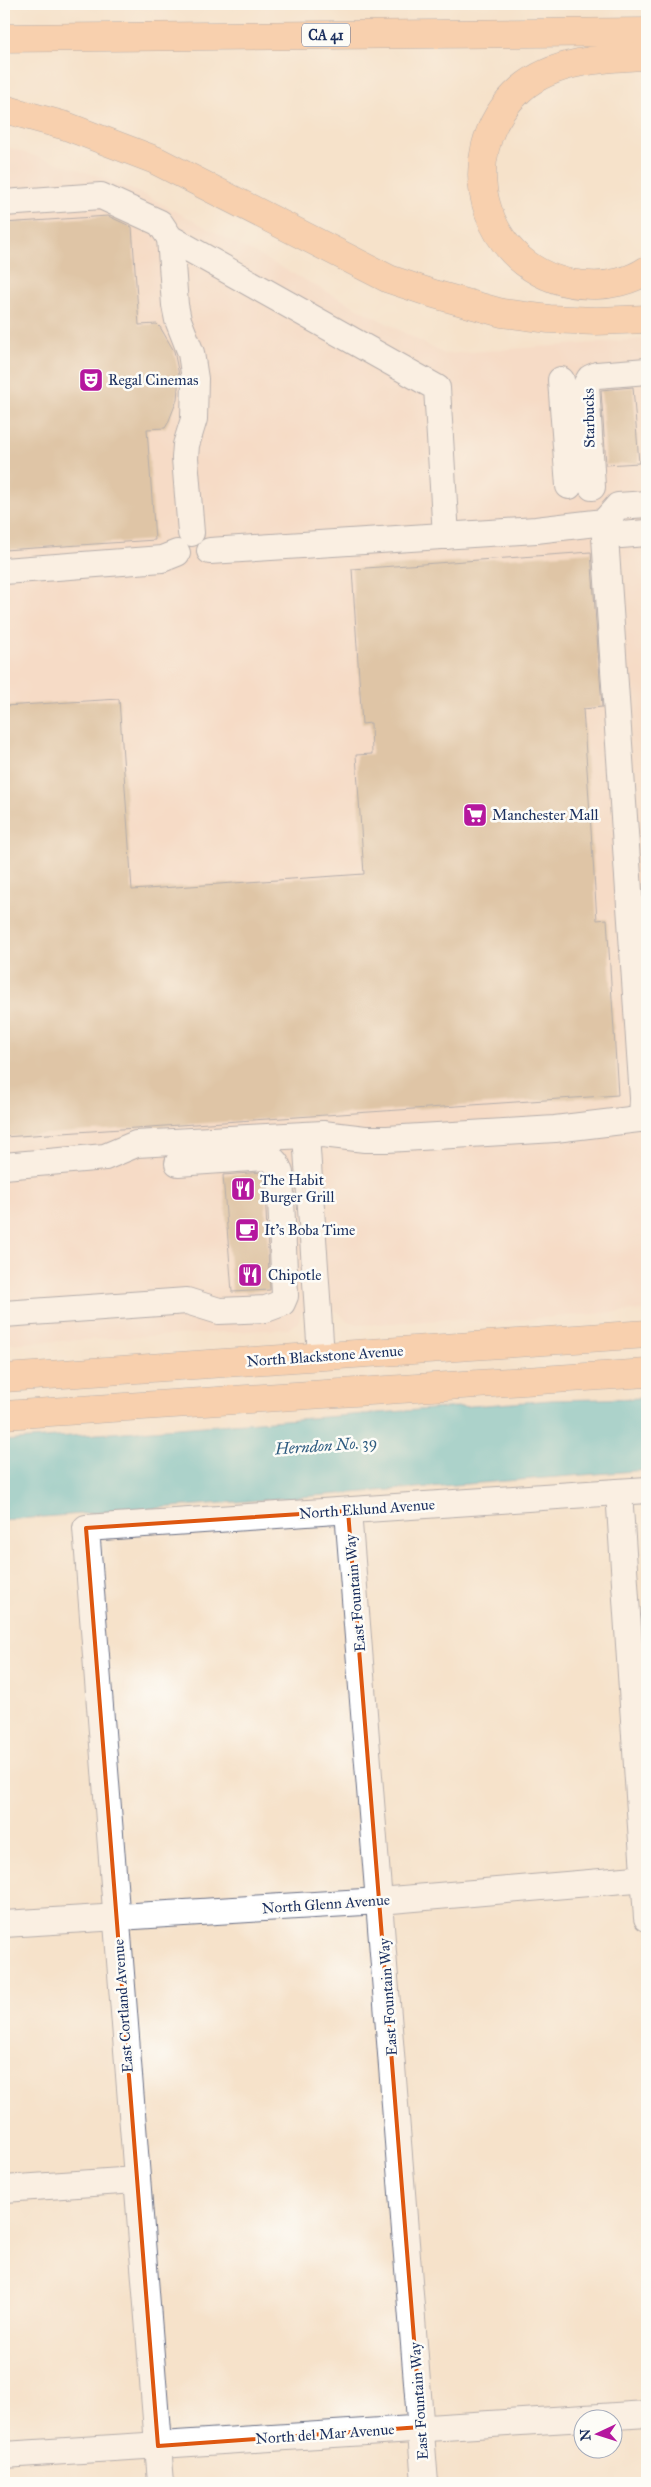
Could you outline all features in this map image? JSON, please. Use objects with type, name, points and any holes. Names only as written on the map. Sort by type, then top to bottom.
[{"type":"main road","name":"CA 41","points":[[4,38],[647,32]]},
{"type":"main road","points":[[647,56],[582,62],[550,73],[522,88],[498,118],[489,137],[482,166],[482,185],[485,204],[493,225],[503,241],[533,269],[557,280],[578,285],[599,286],[621,282],[647,270]]},
{"type":"main road","points":[[4,109],[66,126],[156,160],[389,279],[434,294],[502,313],[549,319],[596,321],[647,319]]},
{"type":"main road","name":"North Blackstone Avenue","points":[[4,1378],[647,1334]]},
{"type":"main road","points":[[4,1415],[647,1372]]},
{"type":"street","points":[[4,203],[101,196],[160,222],[170,238],[175,304],[178,320],[191,353],[195,380],[194,420],[186,445],[185,458],[182,562],[192,566],[203,563],[210,551],[446,536],[604,522],[622,535],[647,533]]},
{"type":"street","points":[[170,238],[437,388],[446,536]]},
{"type":"street","name":"Starbucks","points":[[561,380],[580,486],[586,385],[590,378],[597,375],[647,371]]},
{"type":"street","points":[[4,1166],[105,1157],[136,1144],[323,1134],[365,1139],[395,1139],[555,1129],[645,1118],[604,522],[618,506],[647,504]]},
{"type":"street","points":[[4,571],[162,559],[184,543]]},
{"type":"street","points":[[306,1135],[321,1356]]},
{"type":"street","points":[[4,1314],[187,1301],[219,1311],[266,1309],[282,1303],[285,1296],[280,1173],[272,1158],[178,1163]]},
{"type":"street","name":"North Eklund Avenue","points":[[86,1528],[647,1490]]},
{"type":"street","points":[[619,1492],[646,1878],[647,1918]]},
{"type":"street","name":"East Fountain Way","points":[[348,1510],[425,2483]]},
{"type":"street","name":"East Cortland Avenue","points":[[86,1528],[161,2483]]},
{"type":"street","name":"North Glenn Avenue","points":[[4,1924],[380,1901],[646,1878]]},
{"type":"street","points":[[4,2189],[136,2180]]},
{"type":"street","name":"North del Mar Avenue","points":[[4,2455],[647,2414]]},
{"type":"highlighted area","points":[[348,1511],[421,2427],[158,2446],[86,1528]]},
{"type":"shaded area","points":[[4,146],[105,178],[147,196],[444,354],[647,339],[647,1310],[489,1322],[454,1319],[360,1325],[347,1321],[337,1311],[302,1312],[298,1323],[288,1329],[4,1344]]},
{"type":"water","name":"Herndon No. 39","points":[[647,1398],[647,1470],[4,1520],[4,1441],[552,1400]]},
{"type":"building","name":"Regal Cinemas","points":[[108,216],[132,227],[139,325],[157,324],[160,327],[174,351],[179,375],[177,400],[168,423],[165,428],[147,429],[155,540],[4,550],[4,223]]},
{"type":"building","points":[[633,387],[639,463],[606,465],[601,390]]},
{"type":"building","name":"Manchester Mall","points":[[591,552],[602,707],[583,709],[597,920],[607,919],[618,1095],[4,1137],[4,706],[119,699],[132,890],[364,874],[356,755],[372,754],[371,723],[362,724],[352,569]]},
{"type":"building","points":[[264,1172],[270,1290],[232,1292],[223,1175]]},
{"type":"place","name":"Regal Cinemas","points":[[91,380]]},
{"type":"place","name":"Manchester Mall","points":[[475,815]]},
{"type":"place","name":"The Habit Burger Grill","points":[[243,1189]]},
{"type":"place","name":"It's Boba Time","points":[[247,1230]]},
{"type":"place","name":"Chipotle","points":[[250,1275]]}]
